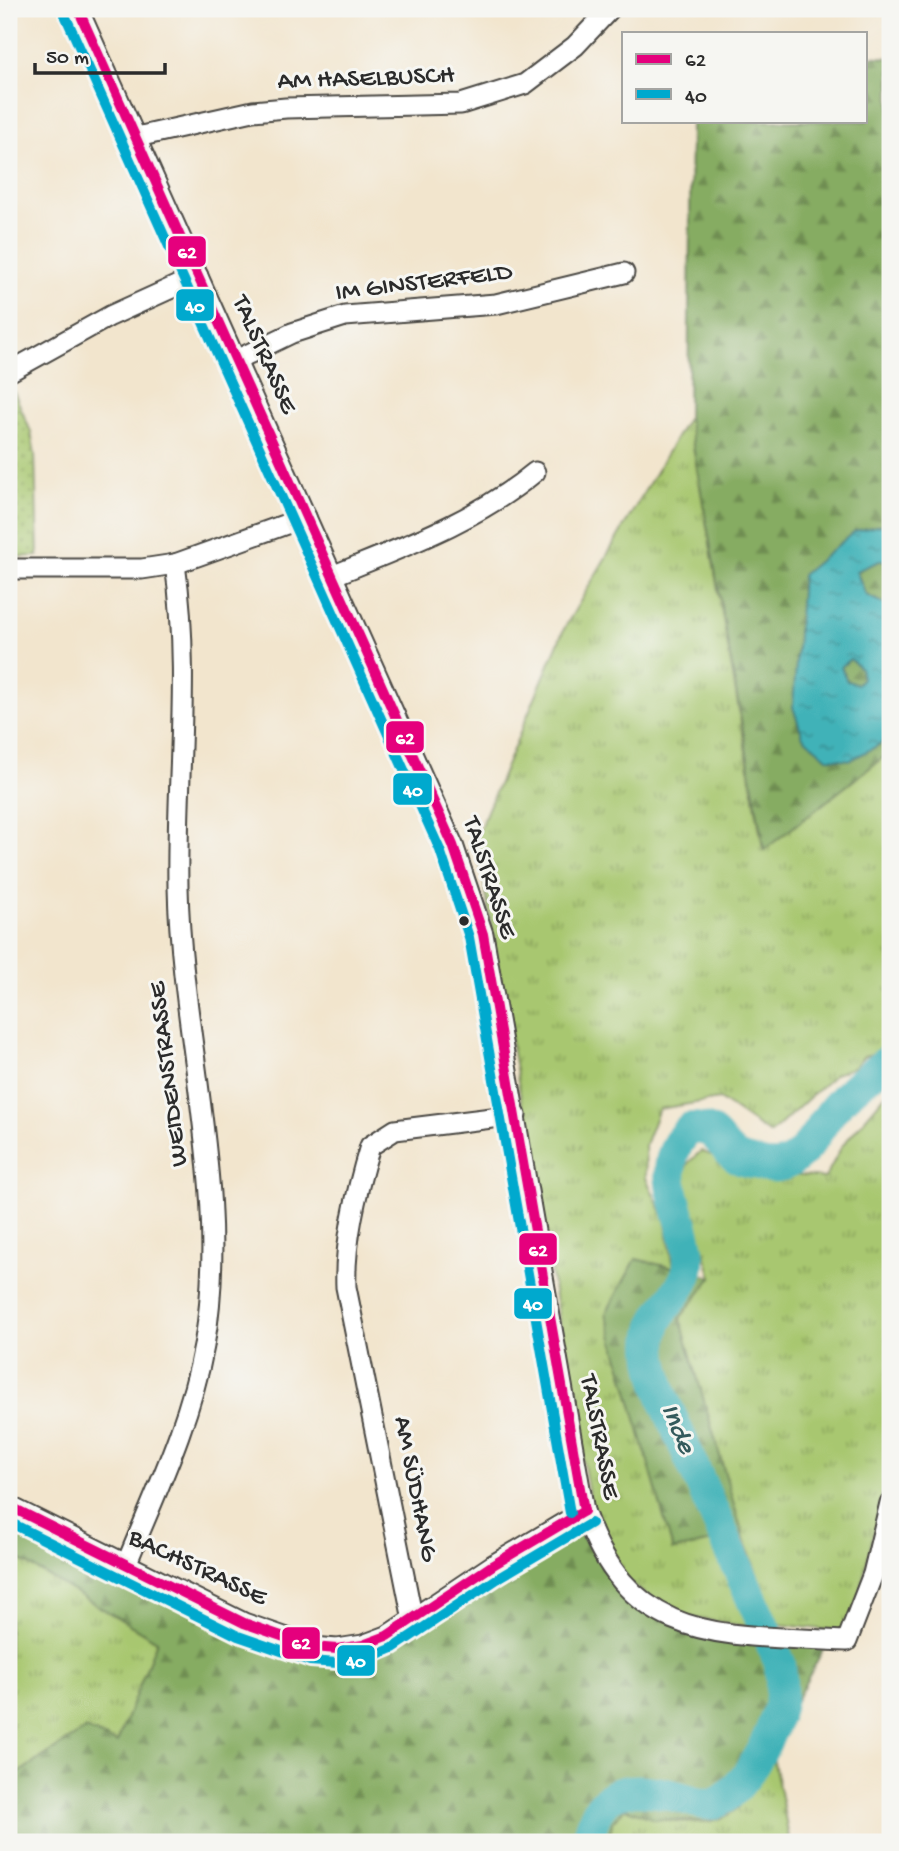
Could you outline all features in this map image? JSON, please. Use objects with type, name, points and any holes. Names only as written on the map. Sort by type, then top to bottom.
[{"type":"street","name":"TALSTRASSE","points":[[78,9],[453,845],[483,934],[584,1511],[610,1568],[646,1606],[672,1620],[740,1633],[847,1641],[873,1574],[890,1503]]},
{"type":"street","name":"AM HASELBUSCH","points":[[137,137],[253,111],[461,104],[525,84],[575,46],[610,9]]},
{"type":"street","name":"IM GINSTERFELD","points":[[236,360],[292,333],[345,316],[496,304],[624,273]]},
{"type":"street","points":[[9,372],[110,316],[198,276]]},
{"type":"street","points":[[332,576],[441,531],[504,498],[536,472]]},
{"type":"street","points":[[9,569],[142,569],[175,564],[306,517]]},
{"type":"street","name":"WEIDENSTRASSE","points":[[125,1565],[185,1420],[204,1345],[211,1258],[209,1177],[181,940],[178,885],[184,660],[183,617],[175,564]]},
{"type":"street","name":"AM SÜDHANG","points":[[413,1620],[346,1287],[345,1266],[365,1163],[370,1146],[395,1130],[516,1115]]},
{"type":"street","name":"BACHSTRASSE","points":[[9,1506],[244,1623],[313,1647],[337,1649],[363,1645],[387,1636],[493,1565],[584,1511]]},
{"type":"green space","points":[[867,56],[890,58],[890,523],[855,531],[793,707],[881,744],[890,733],[890,752],[764,850],[688,417],[691,122],[867,122]]},
{"type":"green space","points":[[11,385],[31,432],[35,454],[38,556],[9,557]]},
{"type":"green space","points":[[688,417],[763,849],[890,752],[890,1038],[880,1052],[864,1056],[854,1067],[835,1074],[770,1134],[719,1099],[659,1109],[645,1145],[646,1178],[665,1219],[674,1268],[636,1260],[672,1550],[721,1540],[751,1627],[674,1615],[628,1582],[591,1507],[476,837],[564,629]]},
{"type":"green space","points":[[882,560],[890,564],[890,607],[866,595],[856,570]]},
{"type":"green space","points":[[850,658],[860,668],[862,678],[857,685],[847,681],[841,667]]},
{"type":"green space","points":[[890,1089],[890,1461],[861,1588],[846,1632],[776,1624],[743,1536],[680,1318],[712,1277],[681,1178],[688,1163],[701,1151],[716,1157],[731,1170],[825,1178],[842,1146]]},
{"type":"green space","points":[[636,1259],[712,1277],[680,1318],[743,1536],[673,1550],[606,1313]]},
{"type":"green space","points":[[9,1516],[335,1656],[499,1572],[575,1528],[640,1609],[824,1648],[739,1807],[710,1822],[654,1819],[625,1808],[612,1822],[609,1842],[20,1842],[18,1833],[9,1831],[9,1779],[86,1729],[117,1743],[157,1641],[9,1553]]},
{"type":"green space","points":[[9,1553],[157,1641],[117,1743],[86,1729],[9,1779]]},
{"type":"green space","points":[[771,1747],[790,1842],[609,1842],[612,1821],[625,1808],[685,1822],[717,1820],[730,1814],[740,1805]]},
{"type":"water","points":[[890,523],[890,564],[882,560],[856,571],[866,595],[890,607],[890,733],[881,744],[851,760],[827,758],[803,737],[793,707],[802,575],[855,531]],"holes":[[[850,659],[860,668],[862,678],[857,684],[847,681],[841,667]]]},
{"type":"waterway","name":"Inde","points":[[583,1842],[589,1838],[593,1820],[600,1807],[609,1798],[620,1793],[633,1790],[663,1793],[706,1804],[721,1800],[743,1780],[761,1752],[781,1699],[780,1663],[664,1400],[654,1363],[652,1345],[655,1326],[681,1286],[689,1260],[670,1176],[671,1160],[678,1144],[690,1128],[711,1132],[741,1160],[773,1166],[786,1164],[797,1158],[806,1148],[843,1098],[890,1059]]},
{"type":"transit line","name":"62","points":[[78,9],[453,845],[483,934],[584,1511]]},
{"type":"transit line","name":"40","points":[[65,15],[440,850],[469,937],[570,1513]]},
{"type":"transit line","name":"62","points":[[9,1506],[244,1623],[313,1647],[337,1649],[363,1645],[387,1636],[493,1565],[584,1511]]},
{"type":"transit line","name":"40","points":[[9,1522],[238,1636],[310,1661],[337,1663],[367,1659],[393,1648],[500,1577],[591,1523]]}]
